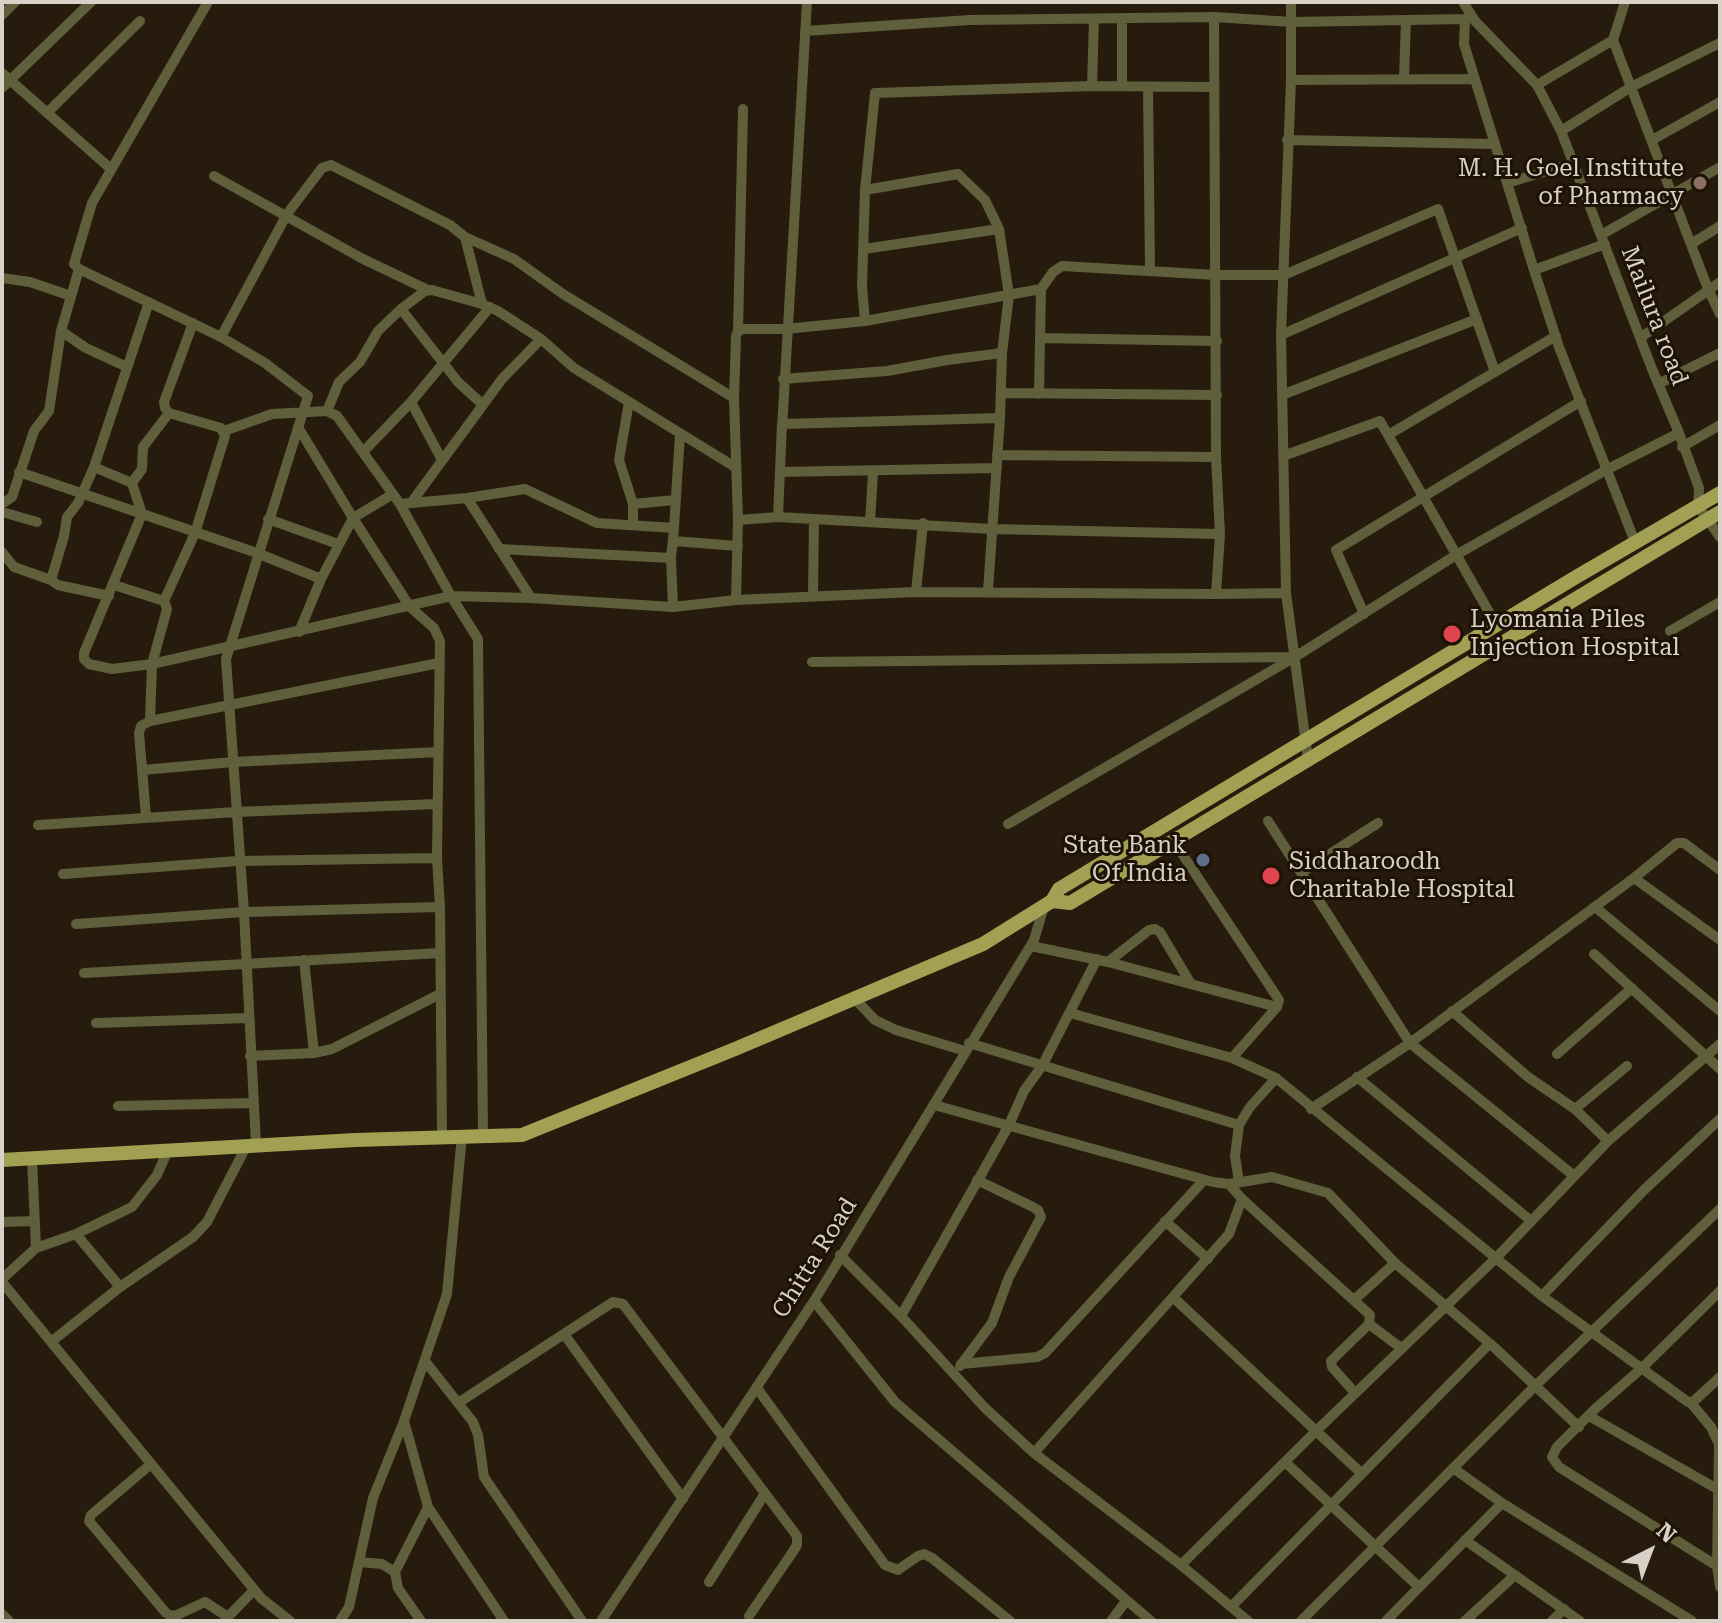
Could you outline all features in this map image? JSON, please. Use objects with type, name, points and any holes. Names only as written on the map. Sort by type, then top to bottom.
[{"type":"main road","points":[[2,1160],[251,1145],[522,1135],[971,950],[1048,904],[1059,889],[1635,542],[1698,506],[1716,506]]},
{"type":"main road","points":[[1048,904],[1070,903],[1716,506]]},
{"type":"street","points":[[2,15],[15,2]]},
{"type":"street","points":[[91,2],[5,80],[111,169]]},
{"type":"street","points":[[51,1342],[120,1287],[193,1237],[207,1222],[251,1145],[253,1103],[247,963],[226,664],[257,553],[308,396],[265,363],[221,337],[79,269],[74,260],[88,212],[208,2]]},
{"type":"street","points":[[778,517],[783,379],[807,2]]},
{"type":"street","points":[[1291,2],[1281,335],[1286,593],[1308,759]]},
{"type":"street","name":"Mailura road","points":[[1463,2],[1468,18],[1537,85],[1561,131],[1699,488]]},
{"type":"street","points":[[1625,2],[1613,40],[1720,314]]},
{"type":"street","points":[[805,31],[970,20],[1214,17],[1292,22],[1468,18],[1464,44],[1534,270],[1635,542]]},
{"type":"street","points":[[1214,17],[1216,457],[1220,534],[1216,594]]},
{"type":"street","points":[[1122,18],[1122,86]]},
{"type":"street","points":[[1092,86],[1094,19]]},
{"type":"street","points":[[1404,78],[1406,20]]},
{"type":"street","points":[[47,113],[140,21]]},
{"type":"street","points":[[1537,85],[1613,40]]},
{"type":"street","points":[[1561,131],[1631,87],[1720,43]]},
{"type":"street","points":[[1291,80],[1475,79]]},
{"type":"street","points":[[865,321],[862,286],[865,190],[875,93],[1092,86],[1214,87]]},
{"type":"street","points":[[1148,87],[1150,271]]},
{"type":"street","points":[[1652,140],[1720,102]]},
{"type":"street","points":[[736,600],[738,520],[734,398],[743,109]]},
{"type":"street","points":[[1287,140],[1495,144]]},
{"type":"street","points":[[1507,183],[1574,163]]},
{"type":"street","points":[[221,337],[287,214],[322,168],[331,165],[450,225],[465,237],[514,259],[563,294],[734,398]]},
{"type":"street","points":[[1534,270],[1603,239],[1720,167]]},
{"type":"street","points":[[865,190],[958,174],[985,200],[999,229],[1009,295],[1002,353],[988,591]]},
{"type":"street","points":[[214,176],[363,259],[428,290],[486,305],[541,339],[574,368],[735,467]]},
{"type":"street","points":[[1039,394],[1041,289],[1055,269],[1062,266],[1216,275],[1284,275],[1438,209],[1495,372]]},
{"type":"street","points":[[1691,244],[1720,226]]},
{"type":"street","points":[[1281,335],[1522,228]]},
{"type":"street","points":[[864,249],[999,229]]},
{"type":"street","points":[[465,237],[486,305]]},
{"type":"street","points":[[37,522],[3,508],[12,497],[34,431],[49,411],[61,331],[79,269]]},
{"type":"street","points":[[2,278],[30,282],[71,296]]},
{"type":"street","points":[[1640,338],[1720,282]]},
{"type":"street","points":[[738,331],[865,321],[1041,289]]},
{"type":"street","points":[[327,411],[342,377],[356,366],[378,331],[401,309],[428,290]]},
{"type":"street","points":[[51,580],[67,517],[78,503],[94,467],[149,302]]},
{"type":"street","points":[[363,452],[411,402],[486,305]]},
{"type":"street","points":[[401,309],[458,382],[482,404]]},
{"type":"street","points":[[1282,395],[1477,319]]},
{"type":"street","points":[[193,323],[164,402],[169,413],[224,431],[272,414],[327,411],[337,416],[393,494],[405,504],[451,596],[474,630],[480,648],[483,1135]]},
{"type":"street","points":[[61,331],[86,348],[127,367]]},
{"type":"street","points":[[1388,435],[1556,336]]},
{"type":"street","points":[[1040,338],[1217,341]]},
{"type":"street","points":[[405,504],[502,379],[541,339]]},
{"type":"street","points":[[783,379],[887,371],[1002,353]]},
{"type":"street","points":[[1658,384],[1720,353]]},
{"type":"street","points":[[1001,393],[1217,395]]},
{"type":"street","points":[[1364,614],[1336,550],[1581,401]]},
{"type":"street","points":[[411,402],[442,460]]},
{"type":"street","points":[[629,402],[619,460],[633,504],[633,525]]},
{"type":"street","points":[[132,483],[142,469],[143,447],[169,413]]},
{"type":"street","points":[[782,429],[782,424],[1000,418]]},
{"type":"street","points":[[1283,456],[1380,421],[1497,626]]},
{"type":"street","points":[[1682,447],[1720,425]]},
{"type":"street","points":[[298,427],[410,607],[434,628],[438,636],[437,858],[442,1136]]},
{"type":"street","points":[[150,721],[152,664],[167,609],[164,601],[195,533],[224,431]]},
{"type":"street","points":[[1008,824],[1295,657],[1456,555],[1606,470],[1679,433]]},
{"type":"street","points":[[673,607],[671,558],[680,434]]},
{"type":"street","points":[[997,455],[1216,457]]},
{"type":"street","points":[[94,467],[132,483],[142,514],[84,653],[84,659],[89,664],[112,669],[228,648],[451,596],[673,607],[736,600],[916,592],[1286,593]]},
{"type":"street","points":[[780,472],[997,468]]},
{"type":"street","points":[[19,472],[257,553],[321,579]]},
{"type":"street","points":[[870,522],[873,472]]},
{"type":"street","points":[[1698,506],[1699,488]]},
{"type":"street","points":[[1699,488],[1716,506],[1720,537]]},
{"type":"street","points":[[405,504],[525,489],[597,523],[674,528]]},
{"type":"street","points":[[299,632],[321,579],[353,518],[393,494]]},
{"type":"street","points":[[467,498],[531,598]]},
{"type":"street","points":[[633,504],[675,500]]},
{"type":"street","points":[[738,520],[778,517],[992,529],[1220,534]]},
{"type":"street","points":[[268,519],[338,544]]},
{"type":"street","points":[[813,597],[814,519]]},
{"type":"street","points":[[916,592],[923,523]]},
{"type":"street","points":[[673,541],[738,546]]},
{"type":"street","points":[[499,549],[671,558]]},
{"type":"street","points":[[2,552],[14,567],[58,585],[112,590],[164,601]]},
{"type":"street","points":[[1670,631],[1720,602]]},
{"type":"street","points":[[812,662],[1295,657]]},
{"type":"street","points":[[146,817],[139,733],[141,726],[150,721],[439,663]]},
{"type":"street","points":[[142,770],[233,762],[438,752]]},
{"type":"street","points":[[38,825],[236,812],[437,804]]},
{"type":"street","points":[[1268,821],[1410,1043],[1573,1175]]},
{"type":"street","points":[[1302,872],[1378,823]]},
{"type":"street","points":[[1173,840],[1277,996],[1277,1007],[1232,1058]]},
{"type":"street","points":[[1311,1109],[1410,1043],[1634,878],[1679,841],[1720,870]]},
{"type":"street","points":[[63,874],[238,861],[437,858]]},
{"type":"street","points":[[1634,878],[1720,940]]},
{"type":"street","name":"Chitta Road","points":[[601,1621],[814,1301],[1031,946],[1048,904]]},
{"type":"street","points":[[76,924],[244,912],[440,907]]},
{"type":"street","points":[[1595,907],[1720,1011]]},
{"type":"street","points":[[901,1316],[1008,1127],[1024,1091],[1042,1066],[1056,1035],[1102,961],[1155,929],[1160,932],[1191,984]]},
{"type":"street","points":[[1031,946],[1102,961],[1277,1007]]},
{"type":"street","points":[[84,973],[440,953]]},
{"type":"street","points":[[1594,954],[1720,1069]]},
{"type":"street","points":[[304,960],[314,1053]]},
{"type":"street","points":[[1557,1054],[1632,988]]},
{"type":"street","points":[[250,1056],[314,1053],[332,1049],[440,994]]},
{"type":"street","points":[[855,999],[875,1020],[896,1030],[1042,1066],[1239,1125]]},
{"type":"street","points":[[1452,1011],[1528,1077],[1575,1109],[1608,1141]]},
{"type":"street","points":[[1070,1013],[1232,1058],[1276,1078],[1542,1296],[1691,1403],[1711,1427],[1719,1444],[1717,1566],[1720,1587]]},
{"type":"street","points":[[96,1023],[248,1018]]},
{"type":"street","points":[[1181,1565],[1495,1259],[1608,1141],[1720,1044]]},
{"type":"street","points":[[1575,1109],[1627,1066]]},
{"type":"street","points":[[1357,1077],[1530,1220]]},
{"type":"street","points":[[1276,1078],[1250,1107],[1239,1125],[1234,1183],[1242,1199],[1370,1315],[1369,1324],[1331,1361],[1332,1367],[1355,1393]]},
{"type":"street","points":[[118,1106],[253,1103]]},
{"type":"street","points":[[934,1105],[1204,1180],[1234,1183],[1272,1177],[1328,1193],[1395,1263],[1579,1427]]},
{"type":"street","points":[[1542,1296],[1644,1190],[1720,1119]]},
{"type":"street","points":[[340,1621],[349,1607],[373,1498],[404,1421],[450,1282],[462,1136]]},
{"type":"street","points":[[168,1150],[157,1175],[132,1207],[76,1234],[36,1248],[2,1280],[254,1590],[267,1605],[290,1621]]},
{"type":"street","points":[[32,1159],[36,1248]]},
{"type":"street","points":[[954,1374],[992,1323],[1009,1277],[1041,1217],[1038,1210],[977,1180]]},
{"type":"street","points":[[961,1364],[1037,1357],[1045,1353],[1204,1180]]},
{"type":"street","points":[[1034,1453],[1229,1234],[1242,1199]]},
{"type":"street","points":[[1301,1621],[1535,1386],[1718,1217]]},
{"type":"street","points":[[2,1222],[35,1221]]},
{"type":"street","points":[[1165,1221],[1208,1259]]},
{"type":"street","points":[[76,1234],[120,1287]]},
{"type":"street","points":[[840,1255],[985,1408],[1034,1453],[1181,1565],[1248,1621]]},
{"type":"street","points":[[1354,1300],[1395,1263]]},
{"type":"street","points":[[1717,1566],[1559,1467],[1552,1457],[1557,1447],[1720,1291]]},
{"type":"street","points":[[1174,1298],[1361,1473]]},
{"type":"street","points":[[814,1301],[895,1402],[1151,1621]]},
{"type":"street","points":[[458,1403],[613,1302],[623,1304],[797,1536],[797,1545],[749,1616]]},
{"type":"street","points":[[1369,1324],[1401,1348]]},
{"type":"street","points":[[564,1334],[683,1499]]},
{"type":"street","points":[[1231,1607],[1489,1344]]},
{"type":"street","points":[[425,1361],[477,1428],[487,1482],[582,1621]]},
{"type":"street","points":[[1691,1403],[1720,1377]]},
{"type":"street","points":[[757,1388],[885,1565],[898,1570],[924,1554],[1010,1621]]},
{"type":"street","points":[[1589,1416],[1719,1490]]},
{"type":"street","points":[[404,1421],[428,1507],[504,1621]]},
{"type":"street","points":[[1285,1462],[1419,1587]]},
{"type":"street","points":[[151,1464],[91,1515],[89,1521],[171,1616],[205,1602],[226,1619],[254,1590]]},
{"type":"street","points":[[1453,1468],[1502,1503],[1692,1621]]},
{"type":"street","points":[[709,1582],[764,1495]]},
{"type":"street","points":[[1386,1621],[1502,1503]]},
{"type":"street","points":[[421,1621],[398,1588],[395,1572],[428,1507]]},
{"type":"street","points":[[1465,1540],[1580,1621]]},
{"type":"street","points":[[359,1562],[382,1564],[395,1572]]},
{"type":"street","points":[[1465,1621],[1515,1575]]},
{"type":"street","points":[[1111,1621],[1126,1601]]},
{"type":"street","points":[[1552,1621],[1564,1609]]},
{"type":"street","points":[[2,1614],[9,1621]]},
{"type":"place","name":"M. H. Goel Institute of Pharmacy","points":[[1700,183]]},
{"type":"place","name":"Lyomania Piles Injection Hospital","points":[[1452,634]]},
{"type":"place","name":"State Bank Of India","points":[[1203,860]]},
{"type":"place","name":"Siddharoodh Charitable Hospital","points":[[1271,876]]}]
